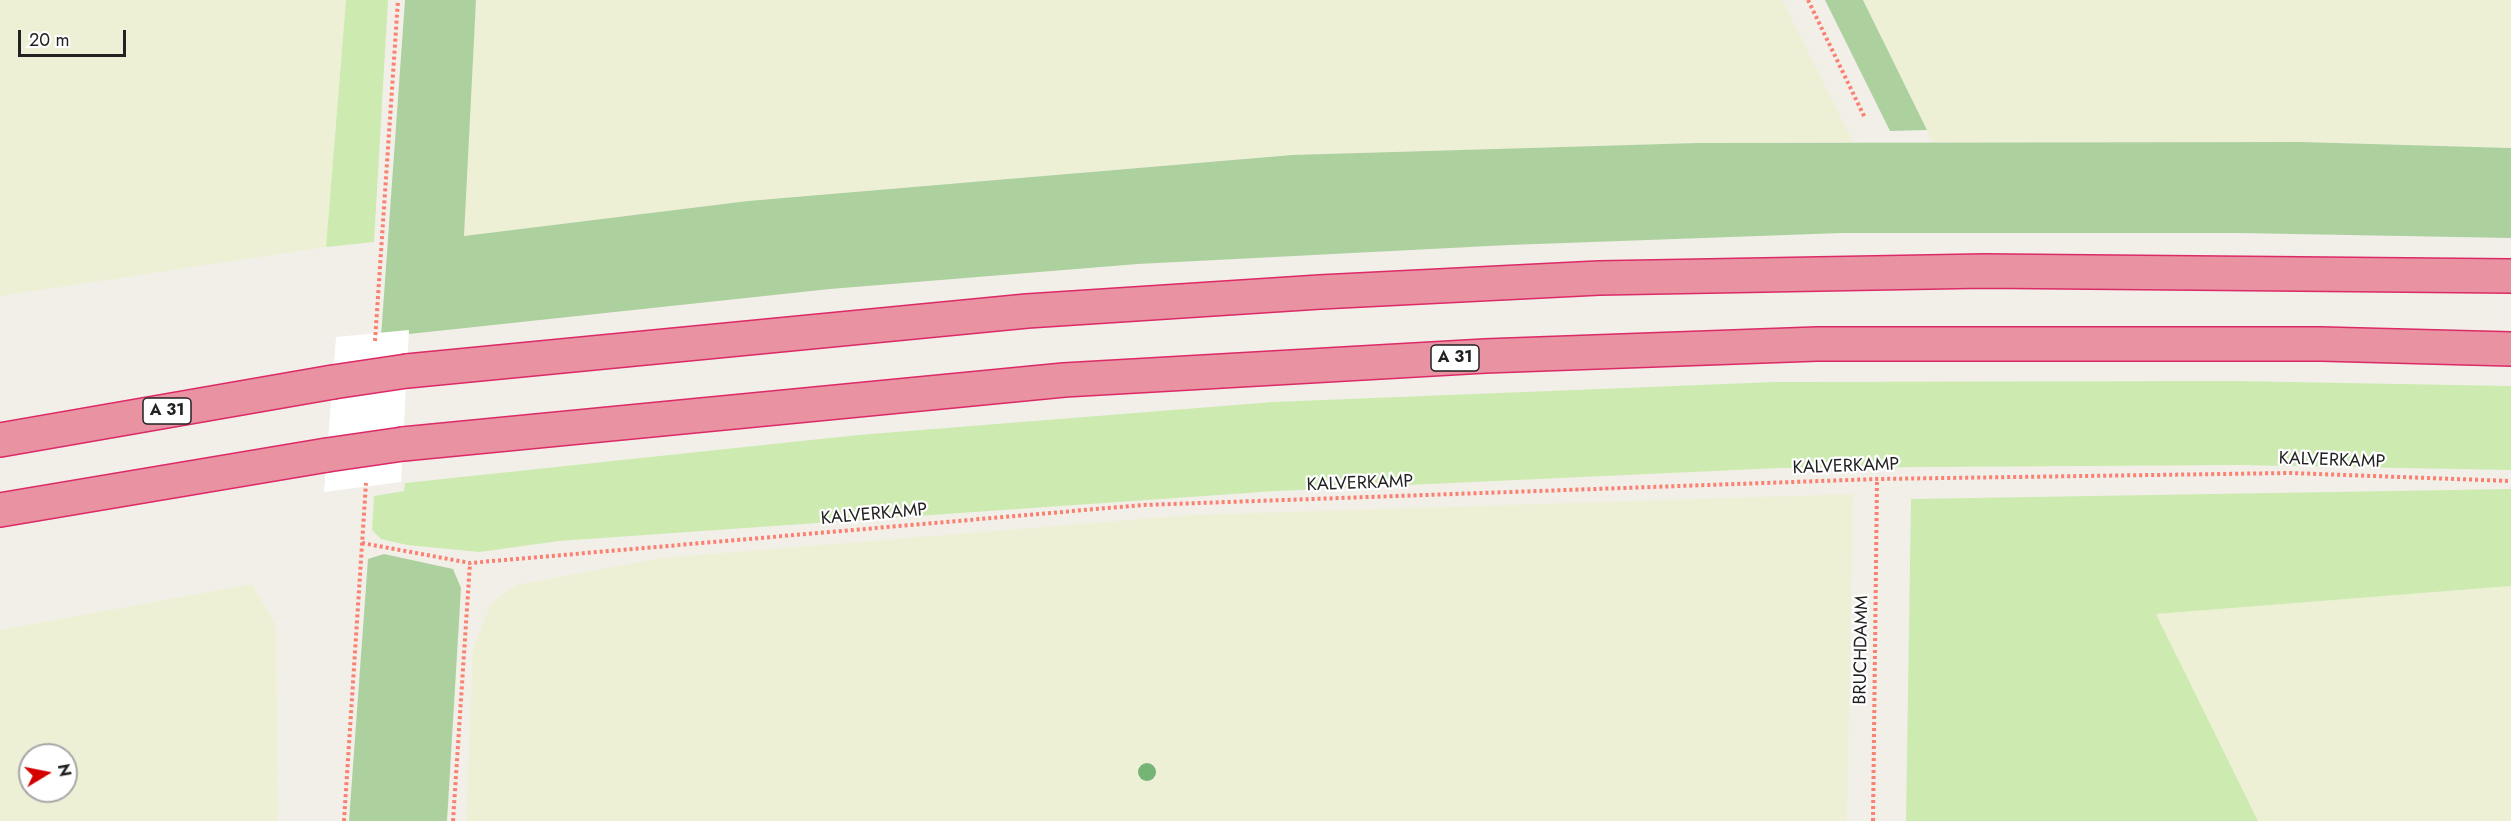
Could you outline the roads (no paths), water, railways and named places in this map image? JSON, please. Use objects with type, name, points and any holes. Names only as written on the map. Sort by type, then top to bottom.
[{"type":"highway","name":"A 31","points":[[0,440],[407,371],[1027,311],[1320,292],[1599,278],[1984,271],[2511,276]]},
{"type":"highway","name":"A 31","points":[[0,510],[402,444],[1064,380],[1485,356],[1817,344],[2320,344],[2511,349]]}]
